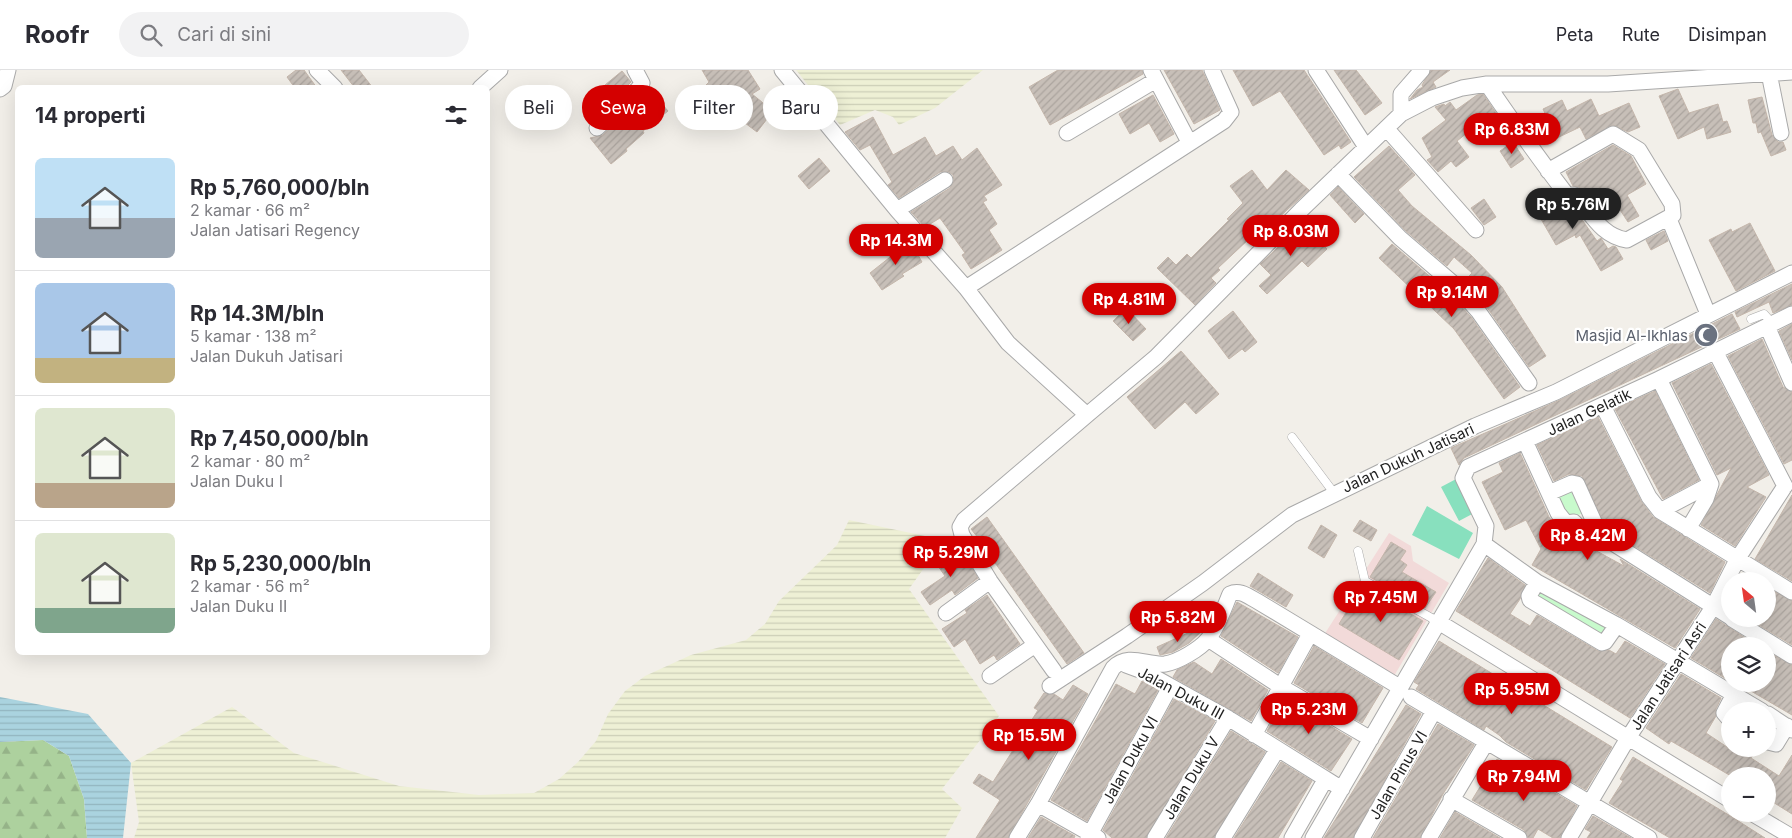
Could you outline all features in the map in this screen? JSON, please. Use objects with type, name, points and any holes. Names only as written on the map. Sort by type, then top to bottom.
[{"type":"street","points":[[0,89],[4,86],[8,70]]},
{"type":"street","points":[[317,70],[332,85]]},
{"type":"street","points":[[483,85],[500,70]]},
{"type":"street","points":[[635,70],[642,82],[640,85]]},
{"type":"street","points":[[782,70],[897,210],[966,288],[1008,343],[1087,415]]},
{"type":"street","points":[[966,288],[1188,142],[1224,121],[1231,112],[1212,70]]},
{"type":"street","points":[[1316,70],[1366,147]]},
{"type":"street","points":[[1401,114],[1401,94],[1422,70]]},
{"type":"street","points":[[1054,671],[990,581],[962,535],[960,527],[964,520],[1156,357],[1338,174],[1401,114],[1456,89],[1487,84],[1608,84],[1749,72],[1792,72]]},
{"type":"street","points":[[1769,73],[1781,133]]},
{"type":"street","points":[[1067,133],[1154,75],[1188,142]]},
{"type":"street","points":[[1487,84],[1548,171],[1567,195],[1575,195],[1598,224],[1616,238],[1627,240],[1669,219],[1674,212],[1672,204],[1640,150],[1613,134],[1548,171]]},
{"type":"street","points":[[1386,128],[1476,230]]},
{"type":"street","points":[[1338,174],[1400,238],[1455,285],[1478,310],[1529,382]]},
{"type":"street","points":[[897,210],[945,180]]},
{"type":"street","points":[[1669,219],[1708,314]]},
{"type":"street","name":"Jalan Dukuh Jatisari","points":[[1050,686],[1195,588],[1292,515],[1475,426],[1556,392],[1792,273]]},
{"type":"street","name":"Jalan Gelatik","points":[[1484,544],[1486,526],[1463,478],[1468,468],[1603,406],[1792,314]]},
{"type":"street","points":[[1770,325],[1792,381]]},
{"type":"street","points":[[1715,351],[1789,486]]},
{"type":"street","points":[[1659,379],[1711,484],[1706,500],[1688,529]]},
{"type":"street","points":[[1603,406],[1649,497],[1660,511],[1790,588]]},
{"type":"street","points":[[1525,441],[1558,513],[1566,523],[1574,522],[1586,534],[1600,535],[1721,612]]},
{"type":"street","points":[[1549,493],[1572,484],[1577,484],[1600,535]]},
{"type":"street","points":[[1660,511],[1711,484]]},
{"type":"street","name":"Jalan Jatisari Asri","points":[[1569,838],[1591,804],[1628,738],[1713,607],[1738,558],[1789,486]]},
{"type":"street","points":[[1314,838],[1370,739],[1406,693],[1438,621],[1484,544],[1537,582],[1617,625],[1747,702]]},
{"type":"street","points":[[946,613],[990,581]]},
{"type":"street","points":[[1537,582],[1529,596],[1530,600],[1602,643],[1605,642],[1617,625]]},
{"type":"street","points":[[1017,838],[1114,668],[1120,663],[1136,660],[1162,664],[1171,662],[1208,639],[1230,594],[1234,592],[1241,592],[1486,743],[1647,837]]},
{"type":"street","points":[[1438,621],[1721,795]]},
{"type":"street","points":[[1747,628],[1792,656]]},
{"type":"street","points":[[1254,735],[1310,634]]},
{"type":"street","points":[[1208,639],[1280,686],[1370,739]]},
{"type":"street","points":[[990,676],[1036,645]]},
{"type":"street","name":"Jalan Duku III","points":[[1120,663],[1145,672],[1228,718],[1276,750],[1342,789]]},
{"type":"street","name":"Jalan Duku VI","points":[[1092,836],[1170,687]]},
{"type":"street","points":[[1730,702],[1734,694]]},
{"type":"street","name":"Jalan Pinus VI","points":[[1362,838],[1434,711]]},
{"type":"street","name":"Jalan Duku V","points":[[1155,838],[1228,718]]},
{"type":"street","points":[[1776,719],[1790,728],[1776,744]]},
{"type":"street","points":[[1429,838],[1486,743]]},
{"type":"street","points":[[1223,838],[1276,750]]},
{"type":"street","points":[[1292,838],[1325,780]]},
{"type":"street","points":[[1451,799],[1518,838]]},
{"type":"street","points":[[1038,804],[1092,836]]},
{"type":"street","points":[[1767,822],[1792,837]]},
{"type":"lane","points":[[1752,319],[1764,314],[1770,325]]},
{"type":"lane","points":[[1292,437],[1334,493]]},
{"type":"lane","points":[[1358,551],[1366,581],[1438,621]]},
{"type":"shaded area","points":[[1389,533],[1411,546],[1413,561],[1449,583],[1394,676],[1324,635]]},
{"type":"green space","points":[[796,70],[983,70],[935,108],[899,125],[893,117],[875,110],[840,125],[838,122],[838,85],[808,85]]},
{"type":"green space","points":[[1458,478],[1476,512],[1459,521],[1441,487]]},
{"type":"green space","points":[[1569,487],[1582,513],[1569,520],[1556,494]]},
{"type":"green space","points":[[1427,506],[1473,533],[1459,559],[1412,535]]},
{"type":"green space","points":[[849,520],[944,540],[909,589],[999,716],[942,789],[962,808],[945,838],[134,838],[139,822],[131,763],[232,707],[294,753],[399,786],[479,795],[534,793],[559,779],[578,762],[596,741],[608,714],[625,691],[645,676],[691,655],[746,640],[765,624],[779,601],[837,545]]},
{"type":"green space","points":[[1539,586],[1609,629],[1602,642],[1531,598]]},
{"type":"green space","points":[[43,740],[69,756],[84,799],[87,838],[0,838],[0,742]]},
{"type":"water","points":[[0,697],[88,714],[131,763],[123,838],[87,838],[84,799],[69,756],[43,740],[0,742]]},
{"type":"building","points":[[296,70],[304,70],[315,85],[293,85],[287,77]]},
{"type":"building","points":[[341,70],[359,70],[371,85],[353,85]]},
{"type":"building","points":[[702,70],[748,70],[760,89],[753,93],[753,85],[706,85],[709,82]]},
{"type":"building","points":[[1058,70],[1142,70],[1143,74],[1050,125],[1029,87]]},
{"type":"building","points":[[1164,70],[1202,70],[1220,110],[1194,124]]},
{"type":"building","points":[[1233,70],[1304,70],[1351,142],[1341,149],[1339,145],[1324,155],[1280,91],[1253,106]]},
{"type":"building","points":[[1334,70],[1356,70],[1382,103],[1365,115]]},
{"type":"building","points":[[1431,70],[1450,70],[1433,82],[1436,87],[1410,99],[1417,90],[1423,87],[1422,85]]},
{"type":"building","points":[[622,71],[631,82],[628,85],[605,85]]},
{"type":"building","points":[[1678,89],[1689,113],[1718,104],[1723,122],[1727,121],[1731,132],[1707,139],[1704,127],[1678,139],[1659,96]]},
{"type":"building","points":[[1483,94],[1500,119],[1488,127],[1483,120],[1457,141],[1469,157],[1456,167],[1451,161],[1438,172],[1427,160],[1432,157],[1422,138],[1446,120],[1435,107],[1444,104],[1445,106],[1450,102],[1456,110],[1477,95]]},
{"type":"building","points":[[753,95],[763,103],[763,124],[757,132],[753,129]]},
{"type":"building","points":[[1153,95],[1174,134],[1160,142],[1149,123],[1130,134],[1119,114]]},
{"type":"building","points":[[1762,97],[1772,135],[1778,142],[1783,142],[1786,150],[1771,156],[1761,132],[1758,133],[1756,123],[1753,123],[1748,100]]},
{"type":"building","points":[[1591,99],[1599,116],[1629,103],[1640,127],[1628,132],[1613,125],[1586,139],[1580,127],[1557,138],[1543,109],[1562,100],[1567,111]]},
{"type":"building","points":[[873,117],[893,155],[925,137],[936,156],[953,146],[962,160],[977,148],[1002,185],[984,196],[987,200],[983,202],[997,224],[989,230],[1002,250],[971,269],[962,255],[965,253],[940,218],[925,227],[911,212],[950,188],[954,180],[953,175],[949,172],[940,172],[899,198],[888,185],[892,182],[870,145],[860,150],[845,132]]},
{"type":"building","points":[[608,130],[644,130],[644,133],[626,149],[627,151],[611,164],[590,138],[603,135]]},
{"type":"building","points":[[1513,142],[1524,159],[1511,168],[1500,151]]},
{"type":"building","points":[[1613,145],[1631,156],[1646,184],[1627,195],[1639,216],[1628,222],[1607,190],[1590,199],[1579,187],[1573,186],[1566,172]]},
{"type":"building","points":[[1389,146],[1415,175],[1398,190],[1412,206],[1471,255],[1502,287],[1546,356],[1529,367],[1486,306],[1464,281],[1472,273],[1454,257],[1447,266],[1406,231],[1354,177]]},
{"type":"building","points":[[819,158],[830,171],[809,189],[798,176]]},
{"type":"building","points":[[1252,170],[1267,190],[1286,170],[1309,190],[1275,221],[1272,218],[1251,240],[1249,239],[1218,268],[1220,270],[1211,278],[1216,283],[1195,305],[1157,268],[1168,257],[1176,265],[1187,254],[1191,258],[1229,220],[1227,219],[1243,203],[1230,186]]},
{"type":"building","points":[[1338,187],[1364,214],[1355,223],[1330,195]]},
{"type":"building","points":[[1545,191],[1554,207],[1562,203],[1571,204],[1597,241],[1601,238],[1608,249],[1613,246],[1616,247],[1623,259],[1601,271],[1580,235],[1576,238],[1575,235],[1556,245],[1530,200]]},
{"type":"building","points":[[1484,199],[1496,217],[1484,225],[1471,208]]},
{"type":"building","points":[[1750,223],[1775,271],[1736,291],[1709,240],[1731,229],[1732,232]]},
{"type":"building","points":[[1303,224],[1327,249],[1308,267],[1302,261],[1267,294],[1259,286],[1271,275],[1260,264]]},
{"type":"building","points":[[1664,231],[1668,241],[1651,250],[1646,240]]},
{"type":"building","points":[[910,241],[922,262],[902,274],[904,276],[882,290],[870,273],[894,254],[893,252]]},
{"type":"building","points":[[1392,244],[1448,292],[1471,317],[1520,387],[1504,399],[1454,329],[1379,258]]},
{"type":"building","points":[[1792,284],[1792,305],[1773,313],[1769,302],[1737,317],[1735,312]]},
{"type":"building","points":[[1126,308],[1146,329],[1133,341],[1113,321]]},
{"type":"building","points":[[1233,311],[1257,342],[1245,352],[1242,349],[1229,359],[1208,331]]},
{"type":"building","points":[[1732,314],[1740,329],[1464,458],[1459,465],[1451,448],[1560,400]]},
{"type":"building","points":[[1792,324],[1792,360],[1779,331]]},
{"type":"building","points":[[1762,339],[1783,387],[1792,392],[1792,460],[1784,464],[1728,356]]},
{"type":"building","points":[[1181,351],[1219,394],[1196,414],[1185,402],[1155,429],[1127,397]]},
{"type":"building","points":[[1711,364],[1769,475],[1747,487],[1766,497],[1735,546],[1701,525],[1731,468],[1717,475],[1672,383]]},
{"type":"building","points":[[1655,391],[1699,480],[1663,499],[1615,409]]},
{"type":"building","points":[[1598,417],[1641,501],[1653,517],[1725,562],[1710,593],[1607,529],[1582,476],[1569,474],[1554,481],[1537,445]]},
{"type":"building","points":[[1520,453],[1549,517],[1560,533],[1570,532],[1582,543],[1624,566],[1620,559],[1700,609],[1675,648],[1532,565],[1541,549],[1526,520],[1505,530],[1482,482],[1503,472],[1499,463]]},
{"type":"building","points":[[1792,495],[1792,581],[1755,559]]},
{"type":"building","points":[[987,517],[1084,653],[1067,664],[993,560],[990,563],[977,541],[979,539],[971,529]]},
{"type":"building","points":[[1360,520],[1377,530],[1371,541],[1353,531]]},
{"type":"building","points":[[1321,525],[1337,535],[1324,558],[1308,548]]},
{"type":"building","points":[[1391,542],[1406,551],[1400,560],[1407,565],[1402,572],[1436,592],[1425,608],[1370,577]]},
{"type":"building","points":[[961,551],[978,578],[955,595],[952,590],[930,605],[921,592],[945,576],[938,566]]},
{"type":"building","points":[[1488,558],[1525,585],[1520,599],[1510,614],[1530,626],[1537,615],[1598,651],[1609,650],[1616,654],[1625,641],[1665,664],[1630,718],[1456,611]]},
{"type":"building","points":[[1258,573],[1293,595],[1286,607],[1250,586]]},
{"type":"building","points":[[1362,586],[1423,621],[1399,660],[1339,624]]},
{"type":"building","points":[[1776,592],[1792,601],[1792,645],[1764,628],[1776,628]]},
{"type":"building","points":[[987,595],[1020,644],[997,660],[994,655],[980,664],[965,639],[954,647],[942,629],[967,613],[965,610]]},
{"type":"building","points":[[1237,602],[1298,637],[1278,673],[1221,636]]},
{"type":"building","points":[[1716,619],[1721,622],[1721,628],[1730,628],[1744,637],[1721,637],[1721,676],[1691,658]]},
{"type":"building","points":[[1199,628],[1201,632],[1189,643],[1173,652],[1160,655],[1157,647]]},
{"type":"building","points":[[1439,641],[1612,747],[1586,790],[1506,742],[1486,726],[1484,730],[1416,689],[1419,685],[1414,682]]},
{"type":"building","points":[[1314,646],[1383,688],[1362,723],[1294,683]]},
{"type":"building","points":[[1776,656],[1792,665],[1792,715],[1776,706],[1776,702],[1770,702],[1753,692],[1776,692]]},
{"type":"building","points":[[1221,659],[1268,690],[1251,721],[1173,677],[1177,670],[1194,662],[1212,674]]},
{"type":"building","points":[[1681,674],[1721,698],[1716,709],[1716,716],[1706,733],[1721,743],[1721,757],[1752,757],[1765,767],[1721,767],[1721,770],[1671,741],[1669,744],[1646,728]]},
{"type":"building","points":[[1142,681],[1158,690],[1087,821],[1051,800],[1116,684],[1135,694]]},
{"type":"building","points":[[1073,685],[1088,694],[1008,838],[976,838],[1000,800],[973,783],[979,774],[993,782],[1038,710],[1034,708],[1044,693],[1054,694],[1063,700]]},
{"type":"building","points":[[1174,699],[1215,721],[1146,838],[1112,838],[1103,830]]},
{"type":"building","points":[[1284,699],[1352,739],[1331,771],[1267,731]]},
{"type":"building","points":[[1406,705],[1421,714],[1353,838],[1324,838]]},
{"type":"building","points":[[1438,724],[1474,745],[1443,794],[1420,838],[1373,838]]},
{"type":"building","points":[[1231,731],[1265,752],[1214,838],[1166,838]]},
{"type":"building","points":[[1792,755],[1792,814],[1776,804],[1776,774],[1779,776]]},
{"type":"building","points":[[1633,757],[1721,810],[1721,822],[1740,822],[1765,838],[1670,838],[1609,803],[1623,781],[1620,779]]},
{"type":"building","points":[[1497,759],[1577,806],[1560,838],[1553,838],[1538,829],[1533,838],[1528,838],[1524,830],[1472,800]]},
{"type":"building","points":[[1281,762],[1312,781],[1278,838],[1234,838]]},
{"type":"building","points":[[1455,812],[1500,838],[1440,838]]},
{"type":"building","points":[[1593,816],[1631,838],[1587,838],[1591,832],[1585,829]]},
{"type":"building","points":[[1041,817],[1075,836],[1074,838],[1028,838]]},
{"type":"place","name":"Masjid Al-Ikhlas","points":[[1706,335]]}]
